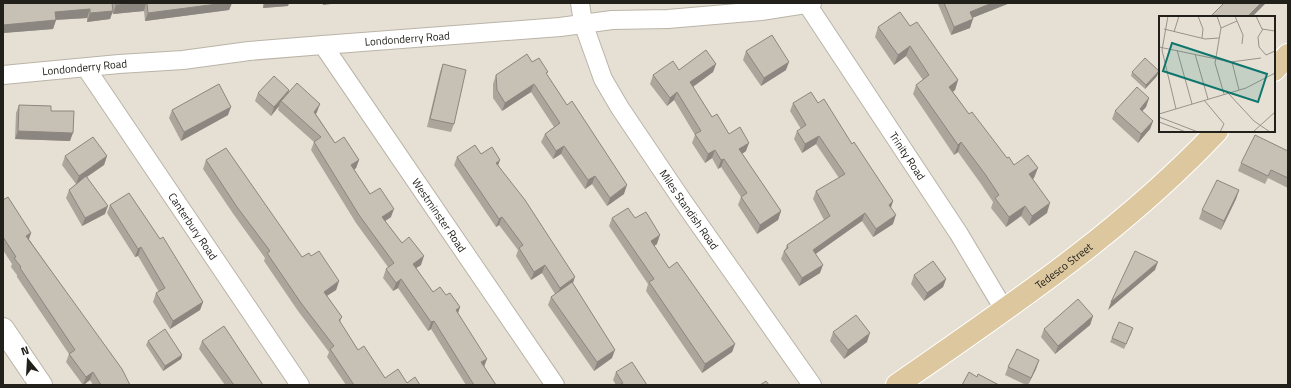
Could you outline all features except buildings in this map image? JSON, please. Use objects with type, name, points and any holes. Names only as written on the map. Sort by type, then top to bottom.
[{"type":"main road","points":[[1275,69],[1288,55]]},
{"type":"main road","name":"Tedesco Street","points":[[897,385],[1005,310],[1079,256],[1121,222],[1176,173],[1216,132]]},
{"type":"street","name":"Miles Standish Road","points":[[580,3],[584,24],[603,79],[620,108],[682,200],[812,385]]},
{"type":"street","name":"Londonderry Road","points":[[3,75],[119,64],[184,60],[323,45],[408,40],[584,24],[612,20],[668,18],[761,11],[809,4]]},
{"type":"street","name":"Trinity Road","points":[[809,4],[959,234],[1005,310]]},
{"type":"street","name":"Westminster Road","points":[[323,45],[555,385]]},
{"type":"street","name":"Canterbury Road","points":[[86,68],[133,140],[230,280],[300,385]]},
{"type":"street","points":[[3,330],[41,385]]}]
